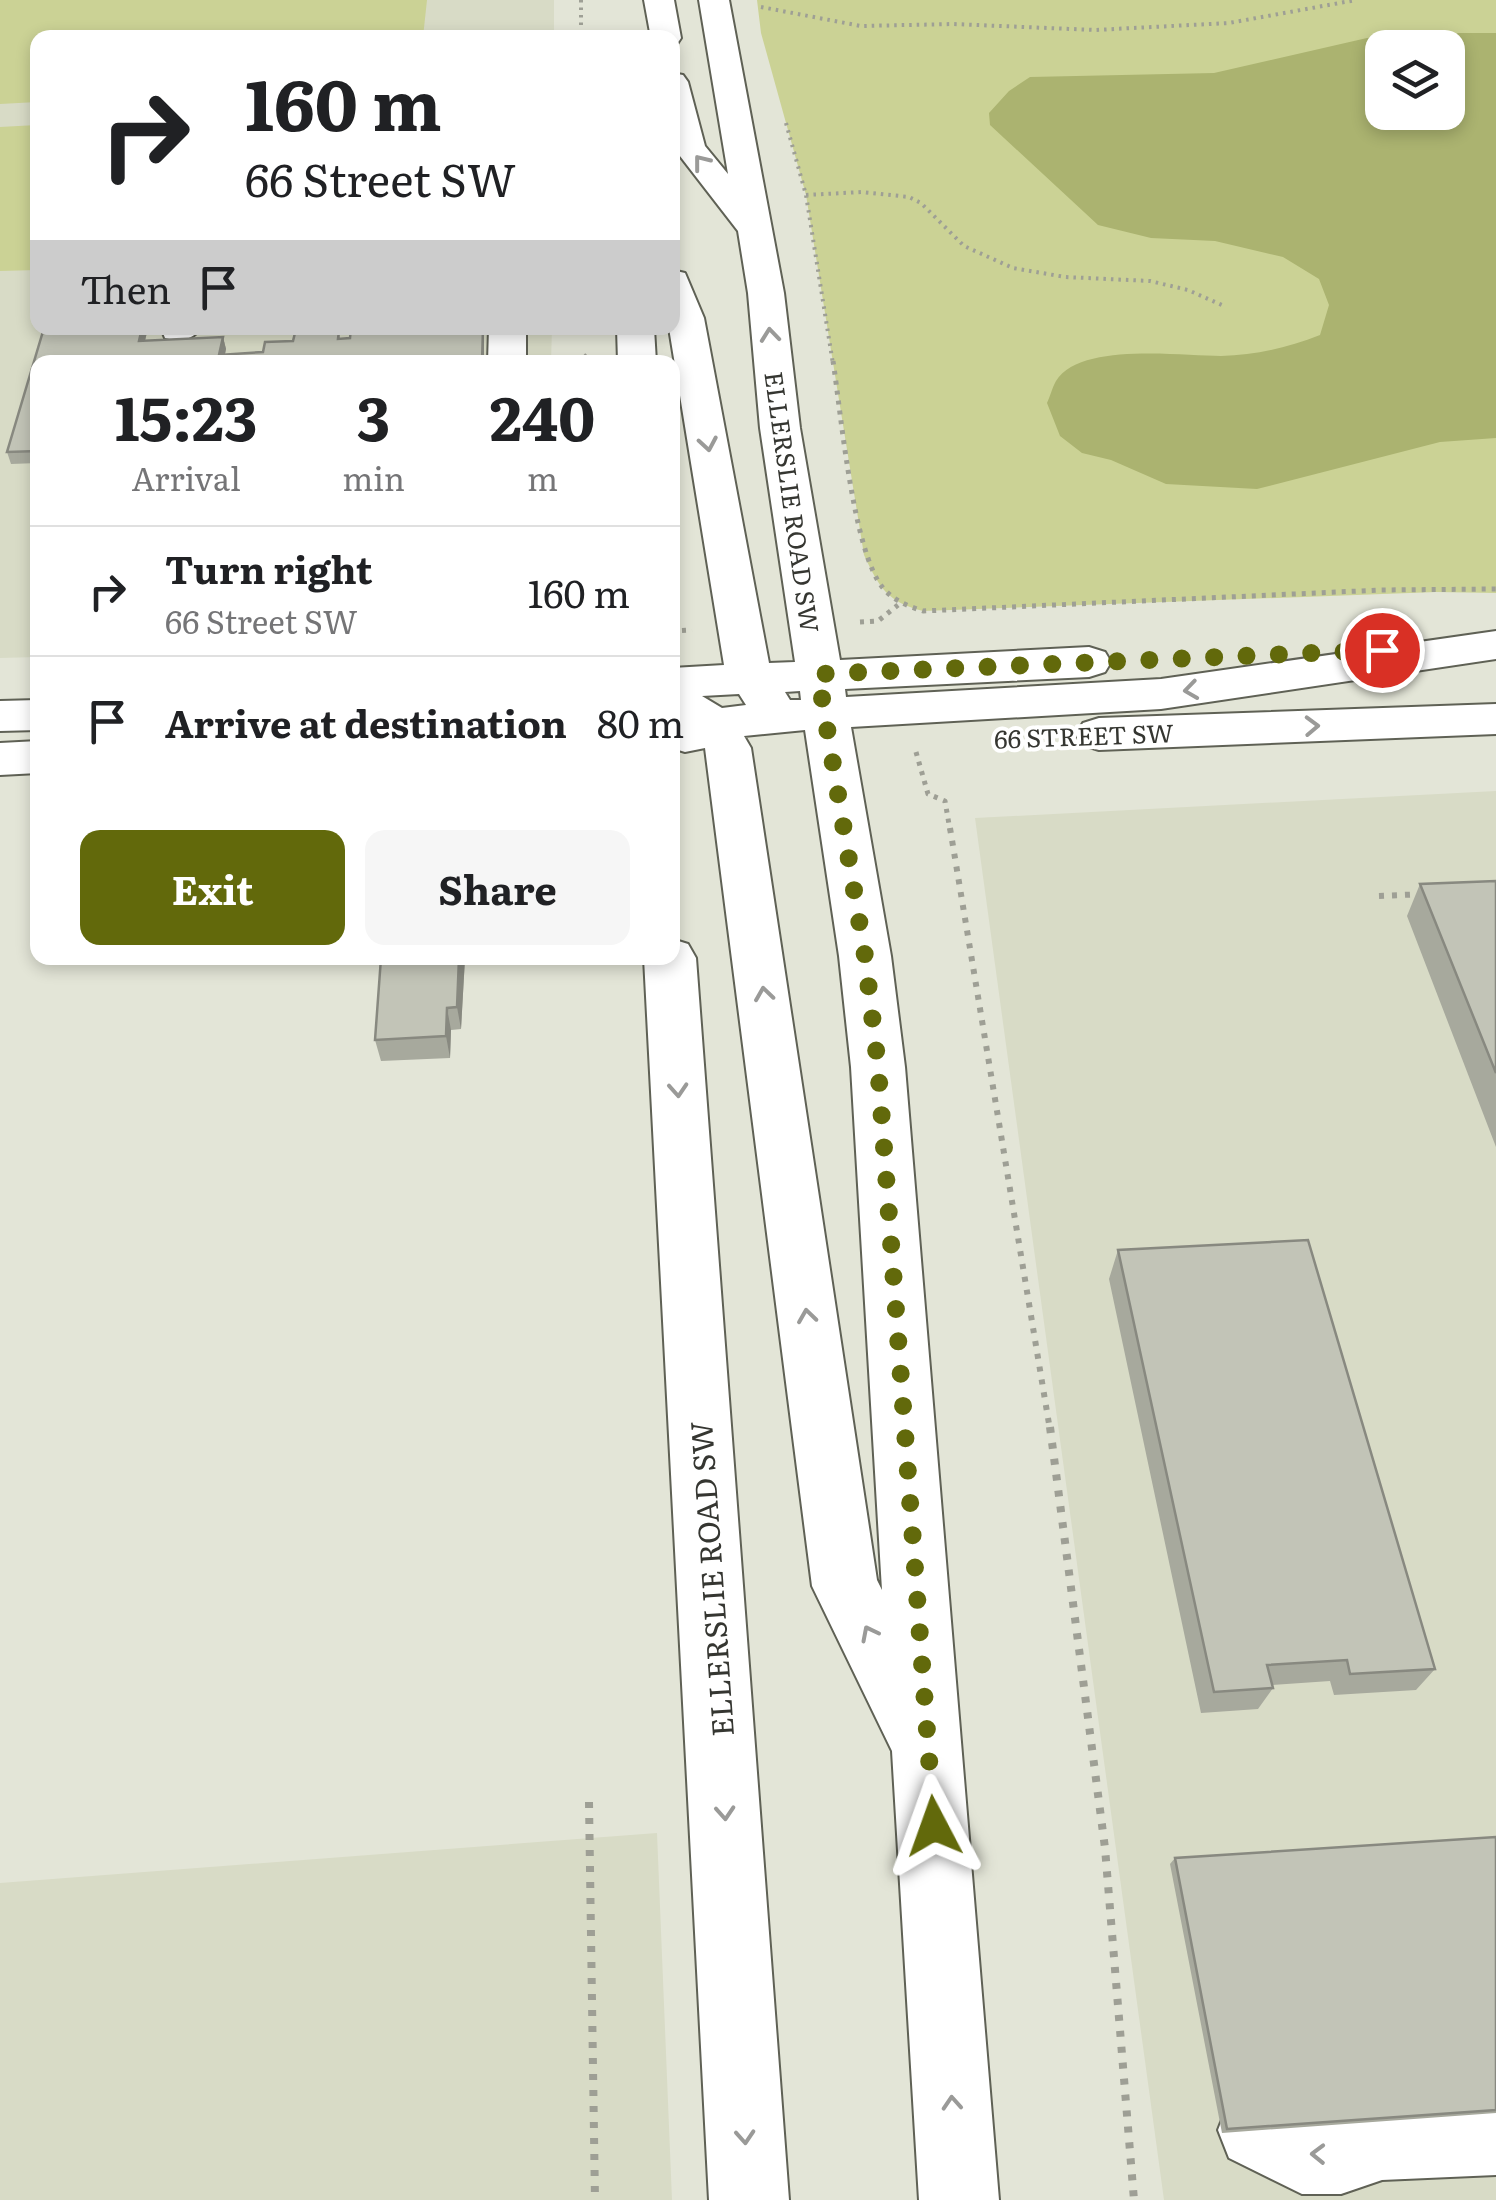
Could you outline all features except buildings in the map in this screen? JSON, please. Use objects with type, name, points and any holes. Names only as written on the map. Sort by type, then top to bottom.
[{"type":"main road","points":[[659,0],[665,30]]},
{"type":"main road","name":"ELLERSLIE ROAD SW","points":[[714,0],[755,230],[794,704],[865,956],[878,1066],[959,2200]]},
{"type":"main road","points":[[680,112],[689,146],[755,230]]},
{"type":"main road","points":[[680,302],[794,704]]},
{"type":"main road","points":[[928,1751],[845,1586],[688,721],[794,704],[1161,694],[1496,645]]},
{"type":"main road","name":"66 STREET SW","points":[[688,721],[794,704],[1496,719]]},
{"type":"main road","points":[[0,716],[30,714]]},
{"type":"main road","points":[[0,759],[30,758]]},
{"type":"main road","name":"ELLERSLIE ROAD SW","points":[[670,965],[749,2200]]},
{"type":"main road","points":[[1257,2130],[1302,2154],[1341,2154],[1382,2140],[1496,2135]]},
{"type":"path","points":[[759,20],[757,3],[860,26],[953,24],[1095,30],[1229,23],[1356,0]]},
{"type":"path","points":[[581,3],[581,30]]},
{"type":"path","points":[[781,106],[806,194],[864,555],[876,582],[898,605],[939,611],[1381,590],[1496,589]]},
{"type":"path","points":[[806,194],[862,192],[909,197],[922,203],[978,256],[1013,268],[1066,277],[1150,281],[1188,290],[1224,306]]},
{"type":"path","points":[[878,621],[898,605]]},
{"type":"path","points":[[928,794],[945,801],[992,1064],[1086,1678],[1126,2080],[1134,2200]]},
{"type":"path","points":[[1380,896],[1438,893]]},
{"type":"path","points":[[589,1802],[595,2200]]},
{"type":"shaded area","points":[[0,0],[554,0],[554,30],[30,30],[30,335],[552,335],[551,355],[30,355],[30,657],[0,658]]},
{"type":"shaded area","points":[[0,0],[427,0],[424,30],[30,30],[30,102],[0,104]]},
{"type":"shaded area","points":[[757,0],[1496,0],[1496,593],[923,611],[892,598],[864,555],[806,195],[761,33]]},
{"type":"shaded area","points":[[1465,33],[1496,33],[1496,438],[1440,442],[1257,489],[1166,484],[1111,460],[1082,453],[1060,436],[1047,403],[1056,381],[1068,369],[1086,361],[1132,354],[1247,354],[1320,335],[1329,305],[1319,279],[1283,257],[1215,241],[1151,238],[1098,225],[990,125],[989,113],[1009,91],[1030,77],[1214,73],[1365,38],[1365,130],[1465,130]]},
{"type":"shaded area","points":[[30,125],[30,270],[0,271],[0,127]]},
{"type":"shaded area","points":[[1496,791],[1496,2200],[1164,2200],[975,818]]},
{"type":"shaded area","points":[[657,1833],[672,2200],[0,2200],[0,1883]]},
{"type":"route","points":[[934,1826],[878,1066],[865,956],[818,674],[1382,650]]}]
